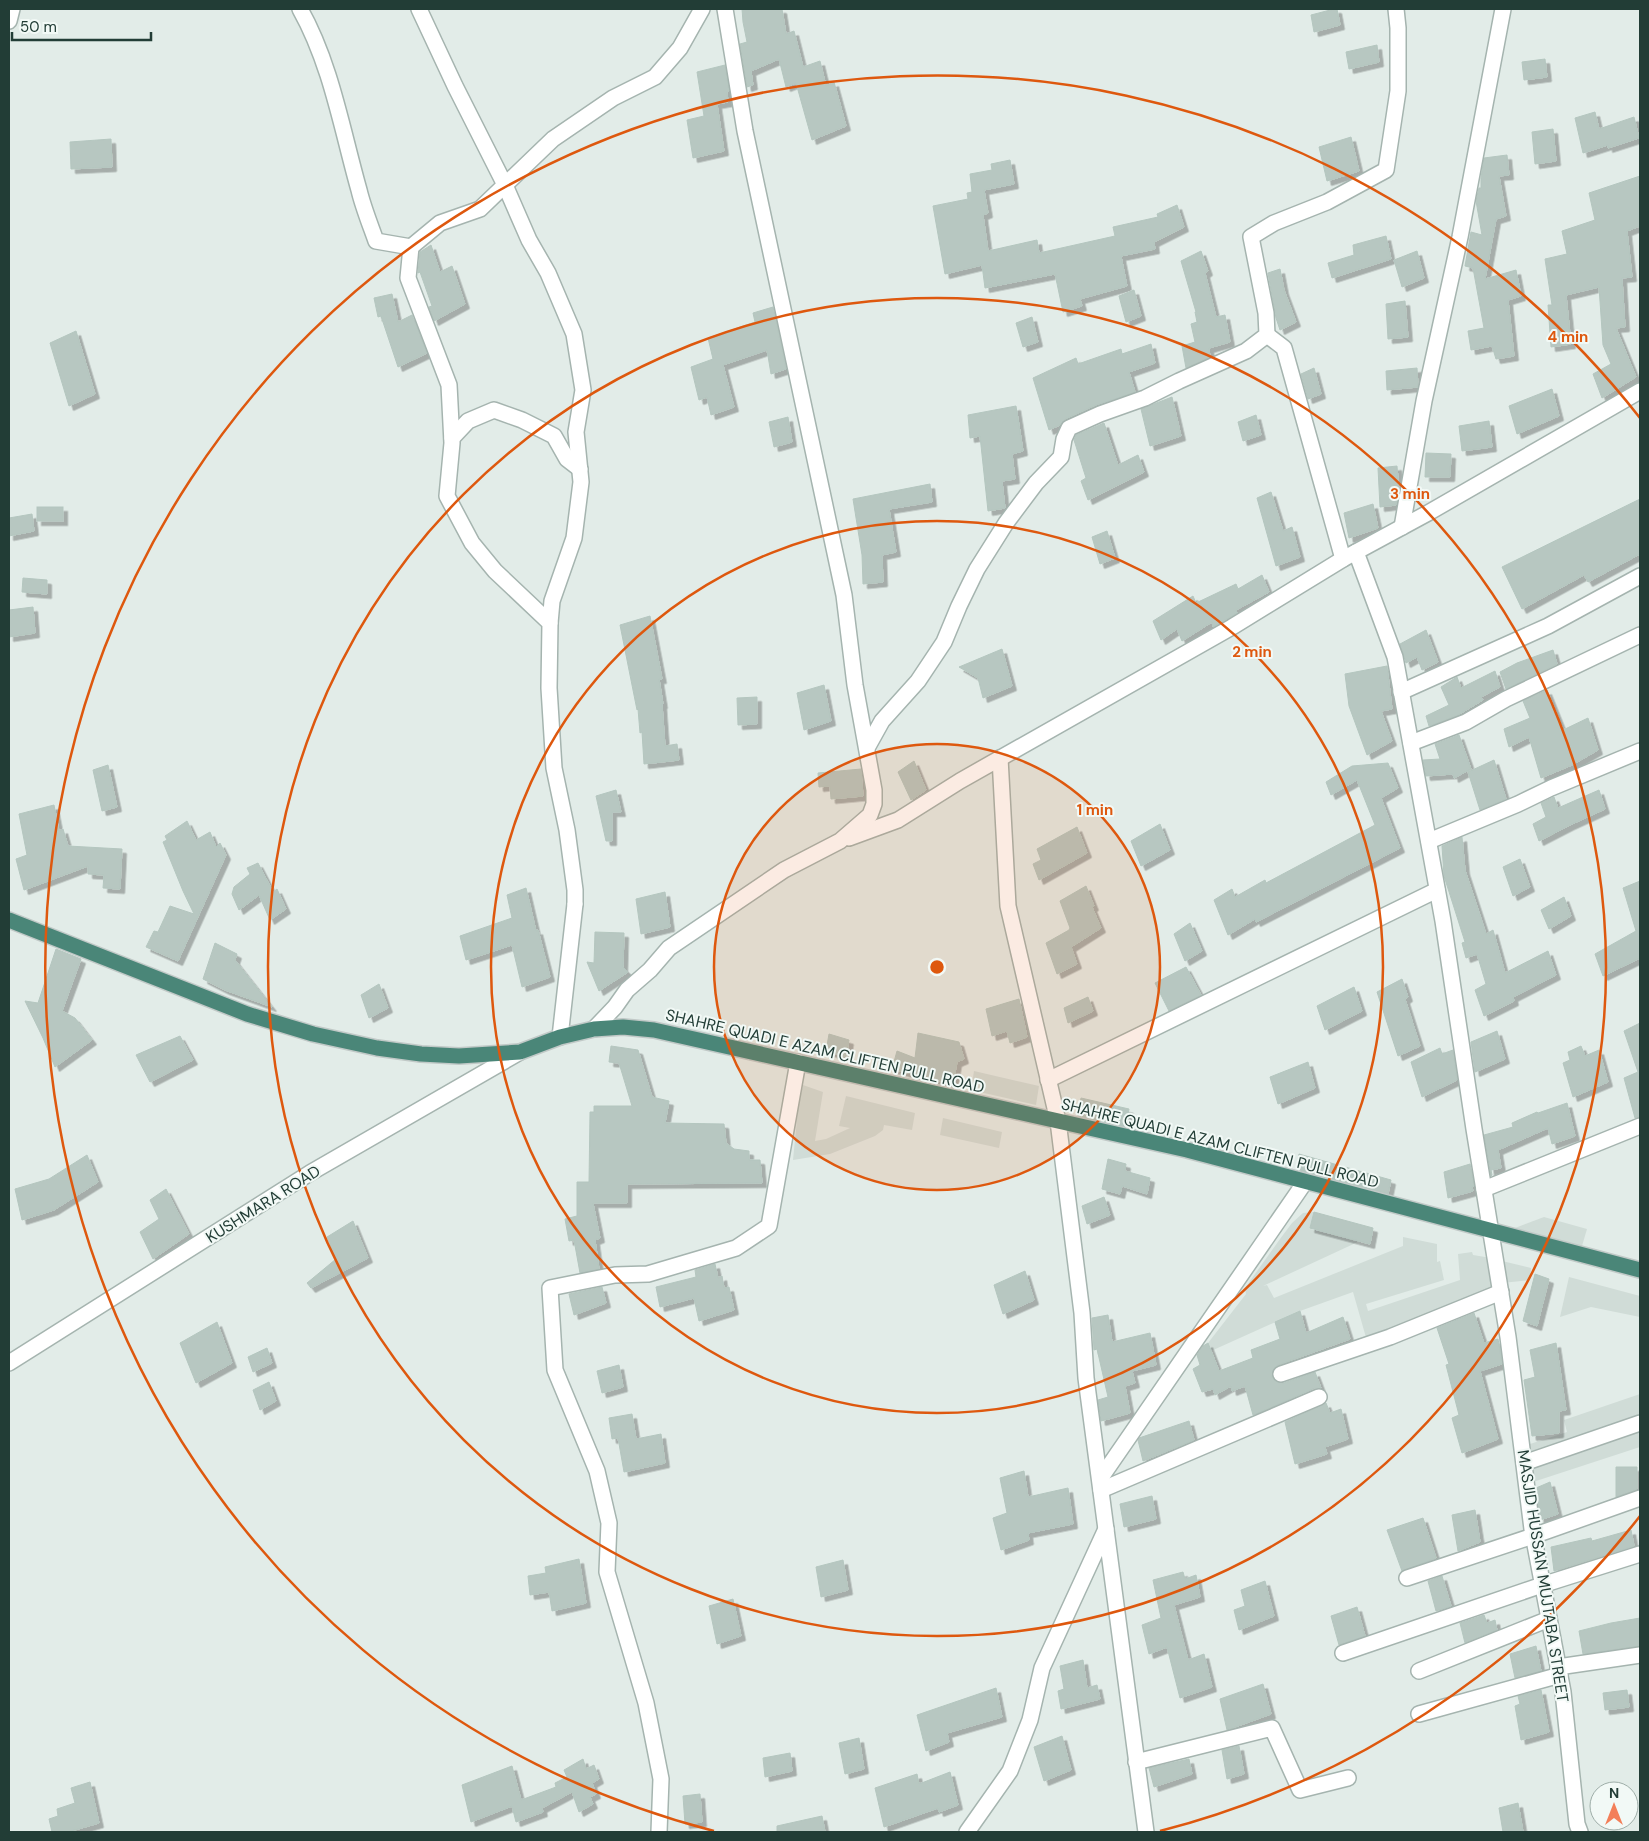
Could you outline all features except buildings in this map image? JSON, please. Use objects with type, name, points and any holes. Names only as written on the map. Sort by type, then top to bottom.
[{"type":"highway","name":"SHAHRE QUADI E AZAM CLIFTEN PULL ROAD","points":[[9,920],[247,1014],[313,1034],[378,1048],[421,1054],[459,1056],[520,1052],[594,1029],[623,1027],[654,1030],[1187,1150],[1640,1270]]},
{"type":"street","points":[[9,21],[12,9]]},
{"type":"street","points":[[300,9],[314,34],[337,107],[359,193],[376,241],[411,247]]},
{"type":"street","points":[[419,9],[505,185],[529,240],[548,273],[574,334],[583,390],[576,432],[581,482],[574,538],[552,601],[550,623],[549,688],[554,768],[567,830],[575,890],[560,1038]]},
{"type":"street","points":[[550,623],[489,564],[472,542],[447,496],[452,438],[449,384],[408,278],[411,247],[440,224],[480,209],[553,139],[613,98],[655,77],[680,48],[702,9]]},
{"type":"street","points":[[724,9],[745,131],[844,595],[854,685],[868,748],[874,790],[874,804],[870,815],[840,841]]},
{"type":"street","points":[[868,748],[882,721],[918,681],[944,642],[959,606],[978,569],[1006,523],[1036,483],[1061,457],[1064,439],[1070,428],[1100,414],[1145,398],[1246,351],[1267,335],[1266,312],[1251,237],[1274,223],[1327,202],[1386,170],[1398,91],[1398,28],[1396,9]]},
{"type":"street","points":[[1402,527],[1424,401],[1460,237],[1503,9]]},
{"type":"street","name":"MASJID HUSSAN MUJTABA STREET","points":[[1267,335],[1284,348],[1350,555],[1395,657],[1438,890],[1508,1337],[1533,1536],[1559,1671],[1577,1824],[1580,1832]]},
{"type":"street","points":[[594,1029],[616,1007],[627,990],[650,970],[669,948],[784,870],[840,841],[898,820],[1000,758],[1232,627],[1350,555],[1589,422],[1640,391]]},
{"type":"street","points":[[452,438],[468,421],[494,410],[522,420],[554,436],[567,459],[580,469]]},
{"type":"street","points":[[1401,692],[1548,626],[1640,576]]},
{"type":"street","points":[[1411,744],[1466,722],[1506,699],[1640,635]]},
{"type":"street","points":[[1429,841],[1640,751]]},
{"type":"street","points":[[1000,758],[1008,906],[1058,1121],[1082,1313],[1086,1378],[1146,1832]]},
{"type":"street","points":[[1048,1080],[1438,890]]},
{"type":"street","name":"KUSHMARA ROAD","points":[[9,1363],[310,1174],[520,1052]]},
{"type":"street","points":[[660,1832],[661,1779],[646,1703],[607,1572],[609,1523],[597,1472],[555,1370],[550,1288],[615,1275],[648,1274],[736,1248],[769,1226],[798,1062]]},
{"type":"street","points":[[1484,1189],[1640,1126]]},
{"type":"street","points":[[1100,1484],[1306,1182]]},
{"type":"street","points":[[1281,1374],[1390,1337],[1501,1292]]},
{"type":"street","points":[[1100,1484],[1319,1397]]},
{"type":"street","points":[[1524,1462],[1640,1423]]},
{"type":"street","points":[[1407,1578],[1640,1498]]},
{"type":"street","points":[[967,1832],[1010,1771],[1030,1720],[1042,1668],[1106,1529]]},
{"type":"street","points":[[1344,1653],[1542,1585],[1640,1554]]},
{"type":"street","points":[[1420,1671],[1549,1619]]},
{"type":"street","points":[[1419,1714],[1559,1671],[1640,1655]]},
{"type":"street","points":[[1136,1762],[1272,1728],[1300,1790],[1348,1778]]},
{"type":"shaded area","points":[[974,1071],[1039,1086],[1036,1105],[971,1090]]},
{"type":"shaded area","points":[[803,1085],[823,1092],[815,1141],[826,1139],[850,1128],[839,1126],[846,1096],[915,1113],[912,1130],[884,1125],[883,1130],[875,1136],[830,1154],[793,1160],[798,1109]]},
{"type":"shaded area","points":[[943,1118],[1002,1132],[999,1148],[940,1135]]},
{"type":"shaded area","points":[[1314,1212],[1311,1229],[1360,1241],[1263,1286],[1267,1285],[1274,1298],[1403,1246],[1403,1237],[1437,1244],[1437,1262],[1440,1261],[1444,1280],[1366,1304],[1368,1311],[1460,1280],[1458,1254],[1472,1252],[1473,1255],[1491,1258],[1495,1290],[1367,1341],[1353,1292],[1300,1311],[1211,1351],[1208,1343],[1246,1294],[1245,1288],[1280,1239],[1292,1223],[1303,1213]]},
{"type":"shaded area","points":[[1544,1217],[1587,1229],[1582,1246],[1515,1228]]},
{"type":"shaded area","points":[[1498,1260],[1531,1268],[1530,1280],[1502,1283]]},
{"type":"shaded area","points":[[1569,1277],[1640,1296],[1640,1317],[1591,1307],[1560,1317]]},
{"type":"shaded area","points":[[1640,1394],[1640,1418],[1533,1457],[1530,1444],[1567,1432],[1564,1420]]},
{"type":"shaded area","points":[[1640,1428],[1640,1447],[1533,1482],[1531,1463]]}]
